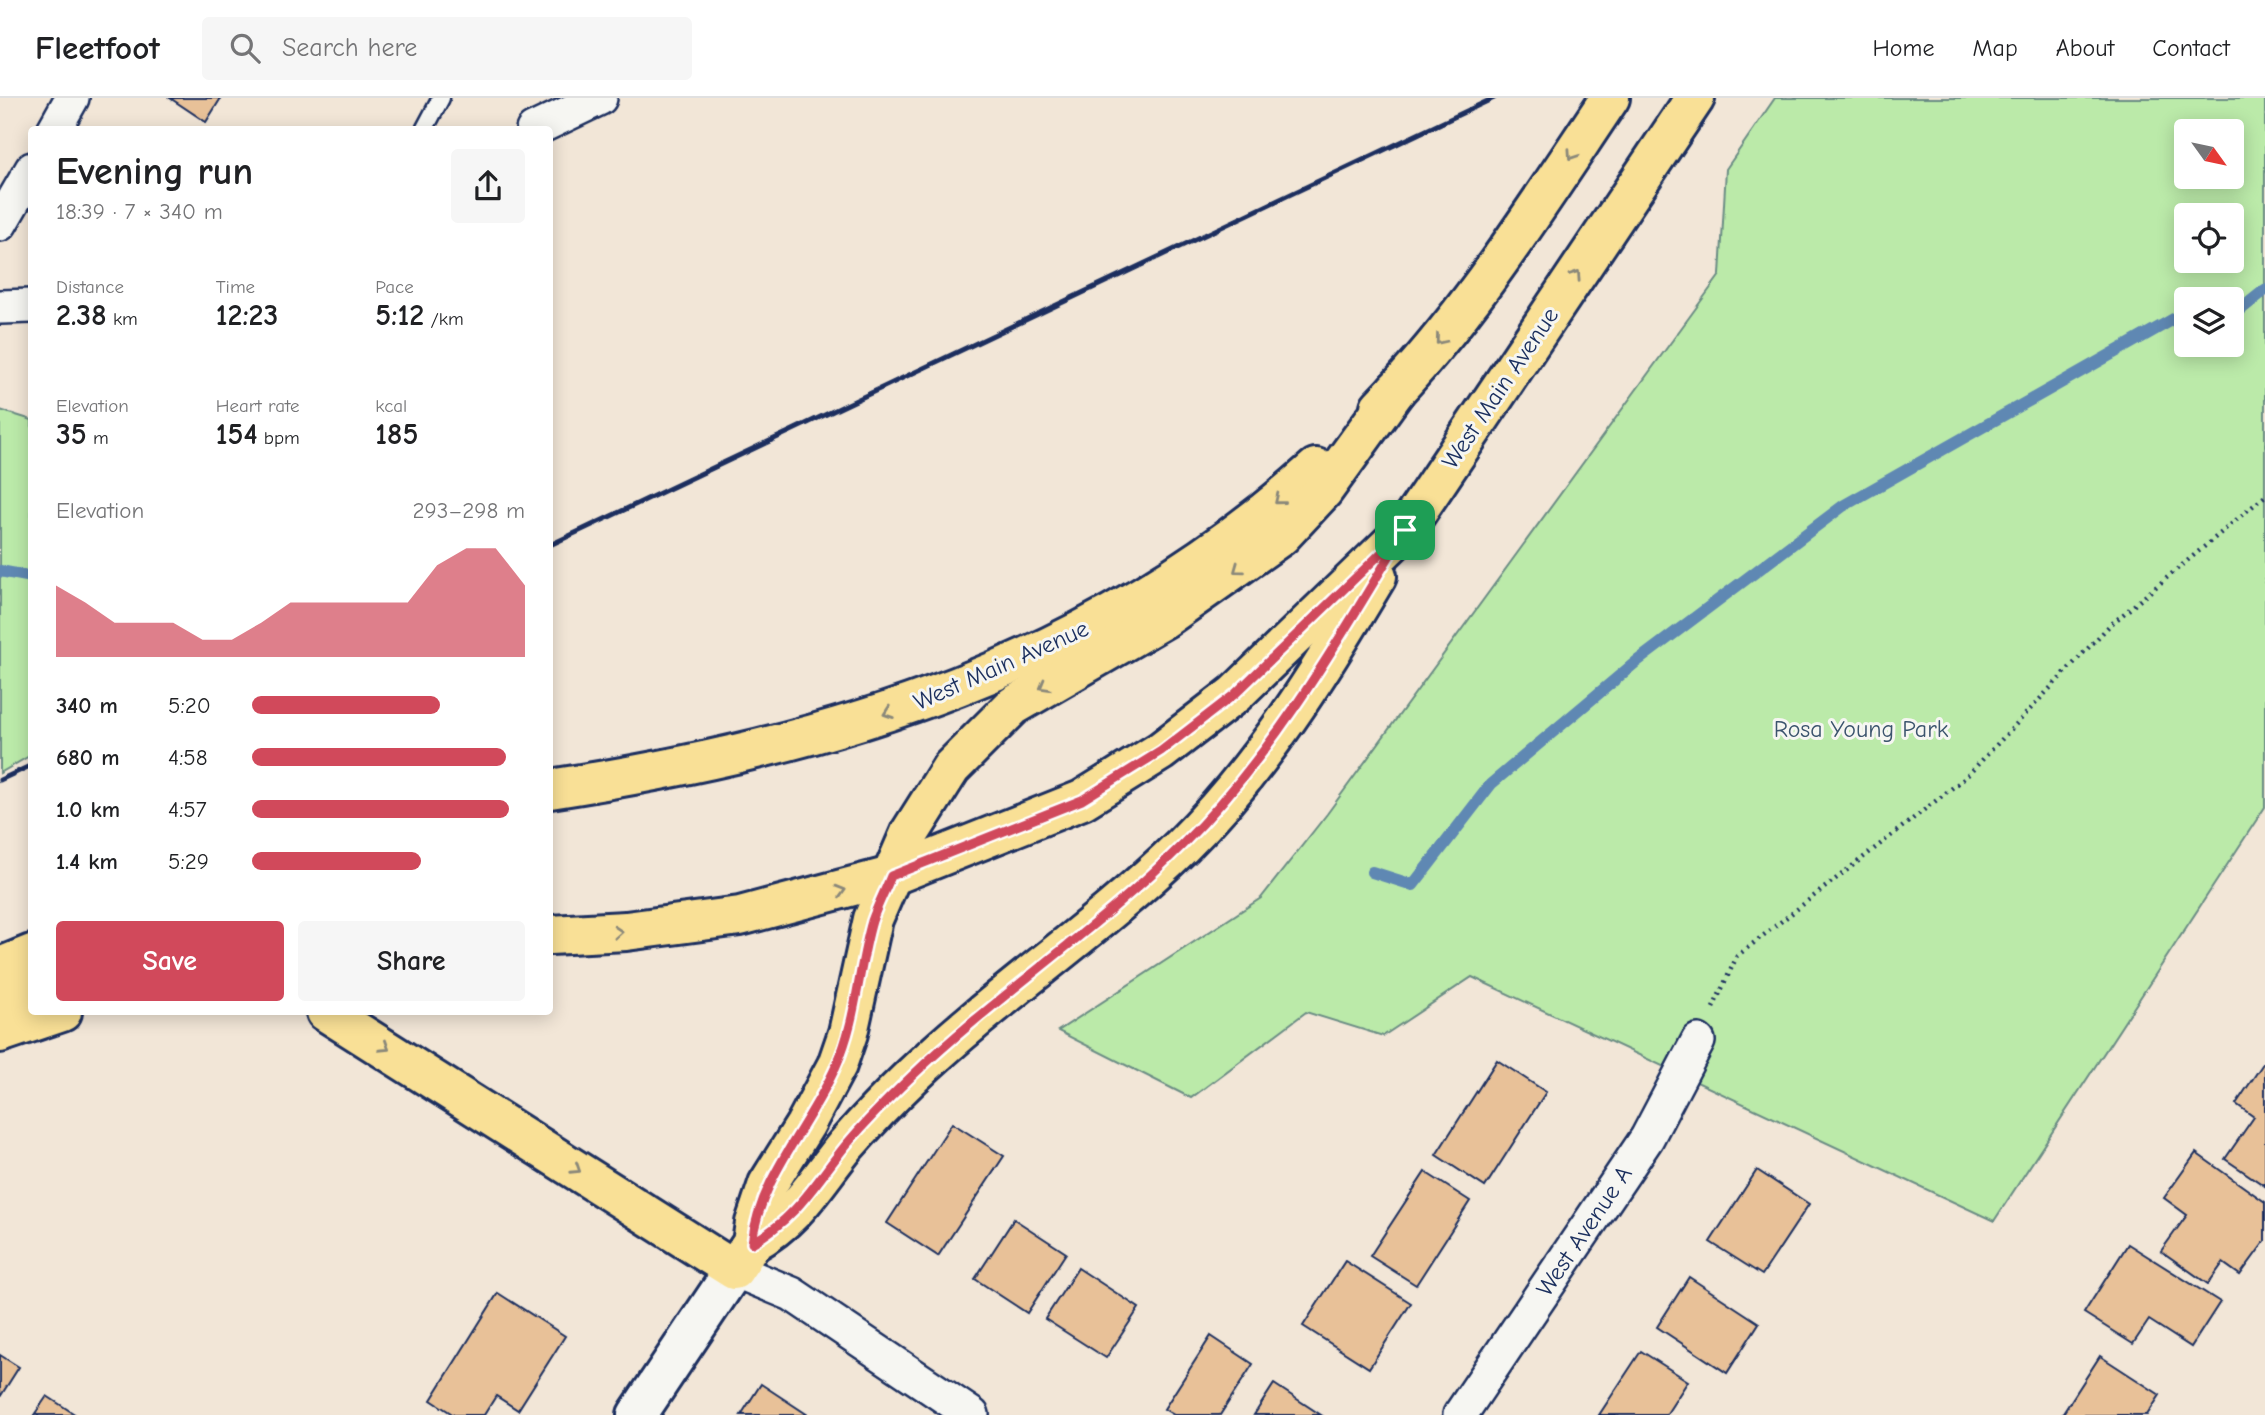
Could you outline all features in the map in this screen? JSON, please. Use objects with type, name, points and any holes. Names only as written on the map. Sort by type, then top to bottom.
[{"type":"main road","name":"West Main Avenue","points":[[553,788],[697,763],[837,730],[943,694],[1031,656],[1150,593],[1221,545],[1307,476],[1396,390],[1443,337],[1486,281],[1610,98]]},
{"type":"main road","name":"West Main Avenue","points":[[553,934],[626,931],[740,916],[891,876],[1082,800],[1161,751],[1235,694],[1405,530],[1695,98]]},
{"type":"main road","points":[[743,1257],[768,1184],[805,1125],[837,1065],[848,1033],[873,919],[891,876],[932,796],[951,768],[994,723],[1034,692],[1128,640],[1201,595],[1281,536],[1323,491],[1396,390]]},
{"type":"main road","points":[[743,1257],[787,1220],[874,1114],[921,1068],[1123,900],[1212,814],[1289,715],[1334,649],[1405,530]]},
{"type":"main road","points":[[0,967],[28,956]]},
{"type":"main road","points":[[0,1000],[28,987]]},
{"type":"main road","points":[[0,1033],[53,1015]]},
{"type":"main road","points":[[331,1015],[743,1257]]},
{"type":"street","points":[[56,126],[72,98]]},
{"type":"street","points":[[541,126],[600,98]]},
{"type":"street","points":[[0,224],[28,176]]},
{"type":"street","points":[[0,307],[28,306]]},
{"type":"street","name":"West Avenue A","points":[[1460,1415],[1647,1138],[1698,1041]]},
{"type":"street","points":[[638,1415],[743,1257],[792,1294],[972,1415]]},
{"type":"lane","points":[[426,126],[441,98]]},
{"type":"path","points":[[1698,1041],[1737,956],[1965,778],[2109,626],[2265,496]]},
{"type":"green space","name":"Rosa Young Park","points":[[1775,98],[2265,98],[2265,807],[1994,1221],[1472,977],[1383,1036],[1306,1012],[1191,1098],[1058,1031],[1261,898],[1327,814],[1720,275],[1726,169]]},
{"type":"green space","points":[[0,410],[28,419],[28,757],[0,773]]},
{"type":"building","points":[[170,98],[221,98],[206,122]]},
{"type":"building","points":[[1497,1060],[1546,1092],[1485,1187],[1436,1155]]},
{"type":"building","points":[[2264,1062],[2265,1186],[2225,1159],[2254,1117],[2236,1104]]},
{"type":"building","points":[[952,1123],[1004,1156],[938,1256],[887,1223]]},
{"type":"building","points":[[2196,1153],[2265,1202],[2265,1241],[2240,1275],[2223,1263],[2208,1284],[2161,1251],[2187,1215],[2164,1198]]},
{"type":"building","points":[[1757,1170],[1809,1204],[1762,1275],[1710,1242]]},
{"type":"building","points":[[1425,1172],[1470,1201],[1416,1285],[1370,1256]]},
{"type":"building","points":[[1014,1219],[1066,1253],[1027,1313],[975,1279]]},
{"type":"building","points":[[2128,1244],[2220,1302],[2191,1347],[2149,1320],[2133,1344],[2084,1313]]},
{"type":"building","points":[[1345,1261],[1411,1303],[1369,1368],[1303,1326]]},
{"type":"building","points":[[1078,1268],[1139,1308],[1106,1358],[1045,1319]]},
{"type":"building","points":[[1689,1277],[1759,1323],[1727,1373],[1657,1327]]},
{"type":"building","points":[[498,1293],[565,1336],[518,1410],[496,1396],[484,1415],[454,1415],[431,1400]]},
{"type":"building","points":[[1211,1336],[1253,1364],[1220,1415],[1174,1415],[1164,1409]]},
{"type":"building","points":[[1641,1351],[1688,1381],[1666,1415],[1599,1415]]},
{"type":"building","points":[[0,1355],[19,1367],[0,1397]]},
{"type":"building","points":[[2100,1356],[2160,1395],[2147,1415],[2062,1415]]},
{"type":"building","points":[[761,1384],[808,1415],[741,1415]]},
{"type":"building","points":[[1274,1384],[1321,1415],[1254,1415]]},
{"type":"building","points":[[47,1396],[76,1415],[34,1415]]},
{"type":"waterway","points":[[2244,307],[2265,290]]},
{"type":"waterway","points":[[1372,872],[1413,885],[1491,784],[1636,662],[1843,506],[2174,319]]},
{"type":"waterway","points":[[0,571],[28,576]]},
{"type":"railway","points":[[553,544],[1494,98]]},
{"type":"railway","points":[[0,780],[28,767]]},
{"type":"route","points":[[1405,530],[1334,649],[1289,715],[1212,814],[1184,844],[1123,900],[978,1017],[912,1075],[846,1146],[800,1207],[772,1232],[752,1243],[755,1223],[768,1184],[805,1125],[837,1065],[857,997],[873,919],[891,876],[1082,800],[1161,751],[1235,694],[1405,530]]}]
